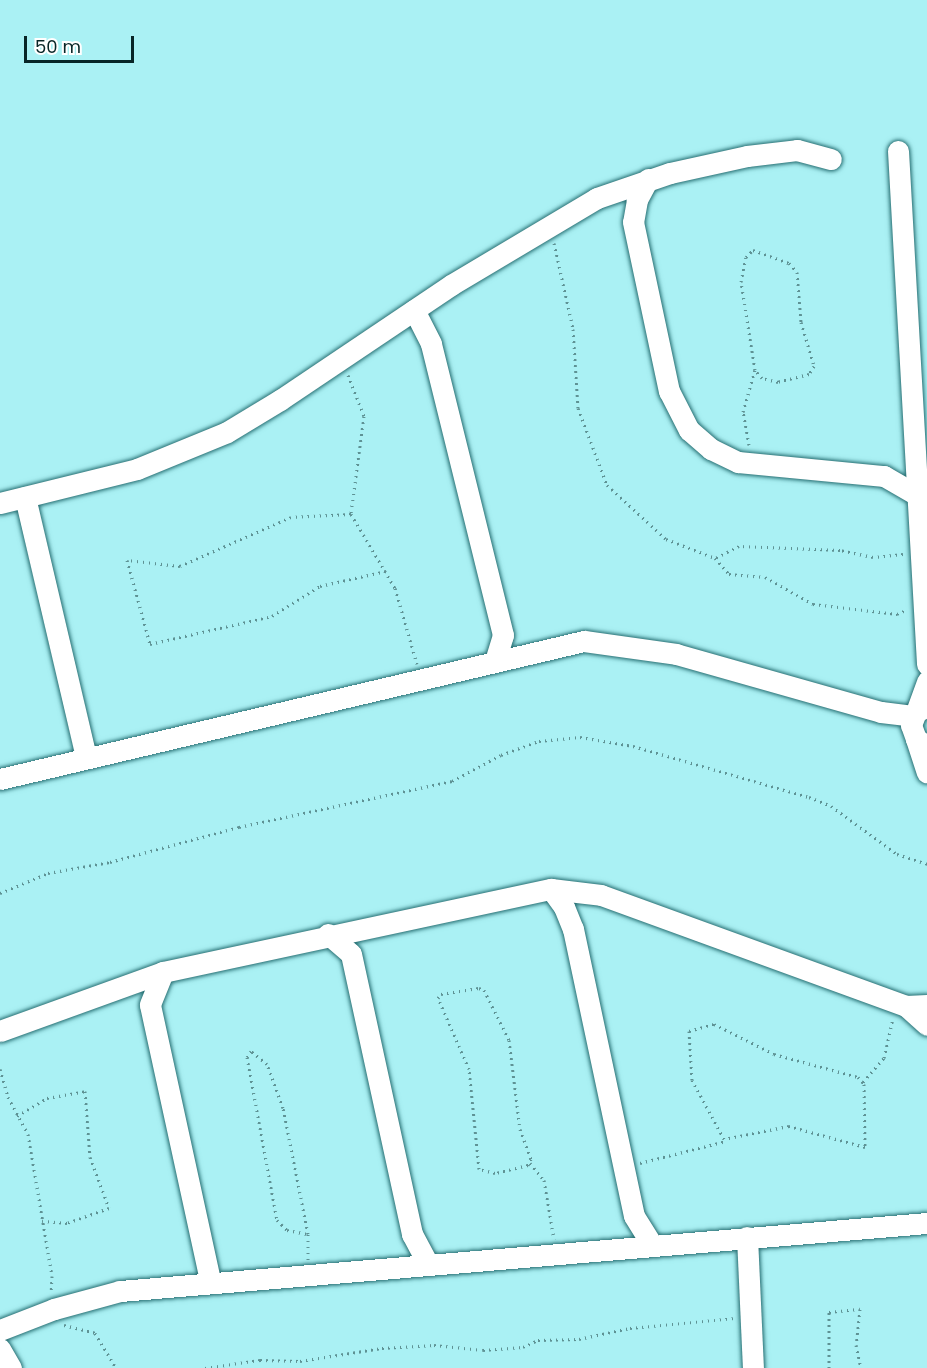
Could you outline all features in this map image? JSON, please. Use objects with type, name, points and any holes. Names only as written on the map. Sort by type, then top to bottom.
[{"type":"street","points":[[0,503],[137,469],[198,445],[254,417],[414,310],[550,224],[597,198],[648,179],[720,160],[785,151],[808,151],[831,159]]},
{"type":"street","points":[[898,151],[908,314],[918,342],[915,457],[927,664]]},
{"type":"street","points":[[648,179],[638,200],[633,222],[673,405],[689,430],[711,449],[752,464],[884,476],[917,495]]},
{"type":"street","points":[[597,198],[621,209],[633,222]]},
{"type":"street","points":[[414,310],[430,344],[503,635],[495,661]]},
{"type":"street","points":[[908,314],[927,323]]},
{"type":"street","points":[[884,476],[915,457]]},
{"type":"street","points":[[25,496],[86,758]]},
{"type":"street","points":[[503,635],[526,653]]},
{"type":"street","points":[[0,778],[584,641],[626,644],[727,667],[881,712],[919,726]]},
{"type":"street","points":[[927,681],[919,726],[927,772]]},
{"type":"street","points":[[550,889],[564,908],[573,929],[634,1216],[651,1245]]},
{"type":"street","points":[[0,1031],[118,985],[163,972],[360,927],[550,889],[601,895],[901,1004],[927,1005]]},
{"type":"street","points":[[573,929],[583,909],[601,895]]},
{"type":"street","points":[[360,927],[351,954],[412,1234],[428,1264]]},
{"type":"street","points":[[328,934],[351,954]]},
{"type":"street","points":[[163,972],[150,1005],[210,1281]]},
{"type":"street","points":[[118,985],[138,995],[150,1005]]},
{"type":"street","points":[[901,1004],[927,1025]]},
{"type":"street","points":[[621,1247],[634,1216]]},
{"type":"street","points":[[0,1330],[62,1306],[120,1292],[210,1281],[927,1223]]},
{"type":"street","points":[[401,1266],[412,1234]]},
{"type":"street","points":[[747,1237],[753,1368]]},
{"type":"street","points":[[0,1349],[11,1368]]},
{"type":"path","points":[[550,224],[573,329],[578,408],[607,485],[666,539],[715,558],[729,574],[765,577],[824,607],[900,614],[923,602]]},
{"type":"path","points":[[752,464],[743,412],[755,370],[741,282],[746,256],[753,250],[789,263],[796,272],[801,322],[814,366],[809,374],[778,382],[762,378],[755,370]]},
{"type":"path","points":[[340,360],[364,416],[351,514],[386,571],[399,599],[421,679]]},
{"type":"path","points":[[351,514],[286,519],[180,566],[127,560],[150,644],[272,616],[320,586],[386,571]]},
{"type":"path","points":[[715,558],[739,546],[840,550],[873,557],[921,552]]},
{"type":"path","points":[[0,893],[48,873],[110,862],[238,827],[452,781],[501,755],[539,741],[570,738],[617,741],[809,797],[831,806],[897,854],[927,864]]},
{"type":"path","points":[[530,1163],[504,1172],[484,1174],[478,1170],[469,1069],[439,994],[484,990],[510,1045],[520,1130],[530,1163],[544,1180],[556,1253]]},
{"type":"path","points":[[624,1167],[789,1126],[863,1148],[867,1142],[863,1082],[884,1058],[901,1004]]},
{"type":"path","points":[[726,1140],[693,1085],[688,1033],[692,1028],[714,1024],[763,1050],[854,1075],[863,1082]]},
{"type":"path","points":[[307,1273],[308,1234],[284,1108],[270,1068],[251,1051],[247,1057],[278,1220],[287,1230],[308,1234]]},
{"type":"path","points":[[0,1069],[17,1116],[28,1134],[42,1221],[62,1306],[63,1325],[94,1333],[116,1368]]},
{"type":"path","points":[[17,1116],[47,1098],[86,1090],[90,1157],[109,1208],[67,1222],[42,1221]]},
{"type":"path","points":[[829,1368],[829,1312],[860,1309],[856,1345],[861,1368]]},
{"type":"path","points":[[206,1368],[260,1360],[300,1360],[382,1348],[434,1345],[483,1350],[523,1347],[538,1340],[579,1339],[630,1328],[750,1317]]}]
